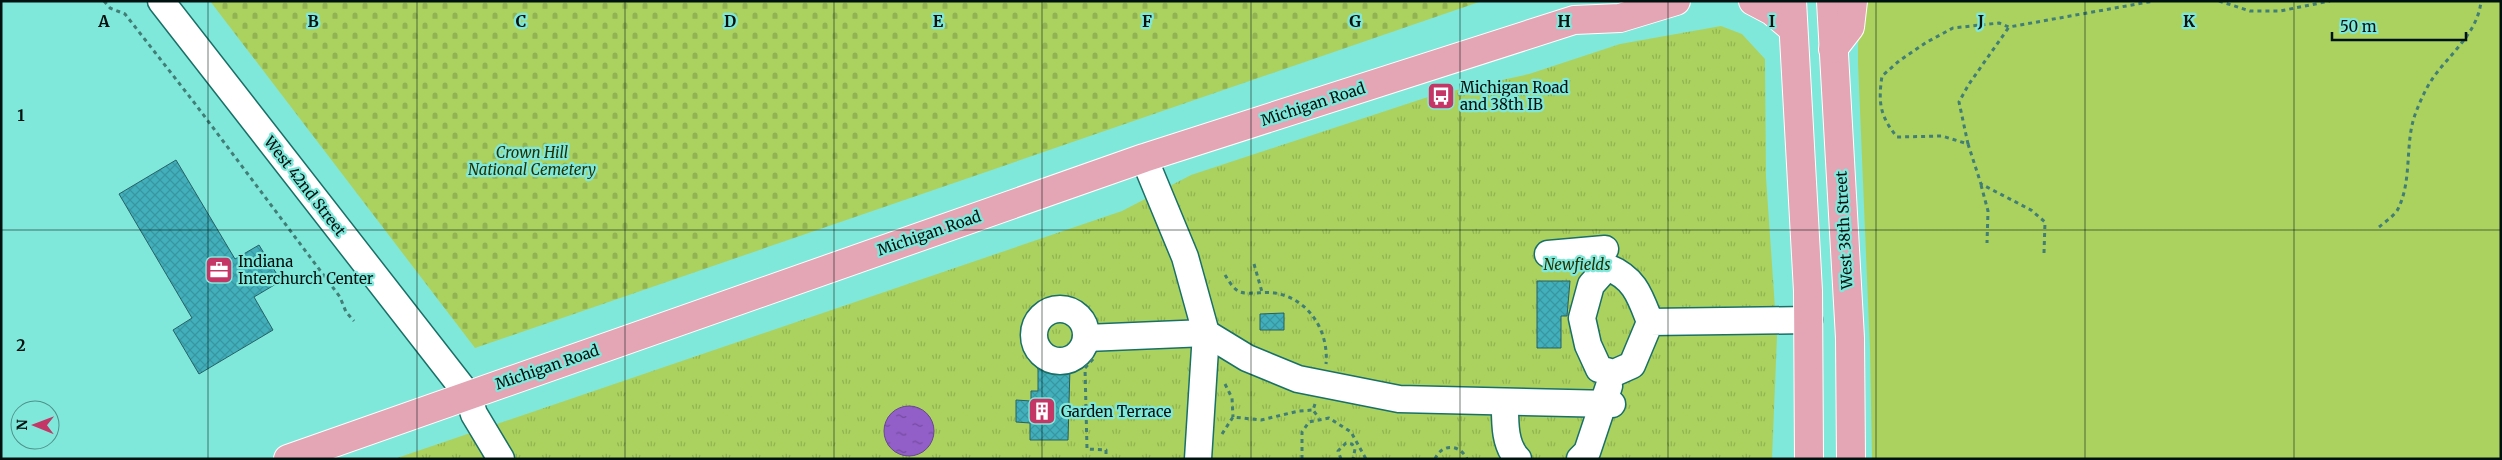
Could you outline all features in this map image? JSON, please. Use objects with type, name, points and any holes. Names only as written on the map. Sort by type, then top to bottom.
[{"type":"main road","name":"Michigan Road","points":[[1574,20],[1598,1]]},
{"type":"main road","name":"Michigan Road","points":[[297,457],[468,395],[1144,158],[1574,20],[1620,18],[1676,1]]},
{"type":"main road","points":[[1753,1],[1772,11],[1793,29]]},
{"type":"main road","points":[[1792,1],[1809,320],[1809,459]]},
{"type":"main road","name":"West 38th Street","points":[[1831,1],[1850,338],[1851,459]]},
{"type":"main road","points":[[1833,49],[1850,27],[1853,1]]},
{"type":"street","name":"West 42nd Street","points":[[161,1],[468,395],[474,414],[501,459]]},
{"type":"street","points":[[1144,158],[1185,257],[1206,333],[1198,459]]},
{"type":"street","points":[[1548,254],[1605,249]]},
{"type":"street","points":[[1607,267],[1623,273],[1640,296],[1650,322],[1632,365],[1614,373],[1599,369],[1588,345],[1582,318],[1591,285],[1607,267]]},
{"type":"street","points":[[1650,322],[1809,320]]},
{"type":"street","points":[[1091,348],[1206,333],[1247,358],[1298,379],[1399,399],[1608,403]]},
{"type":"street","points":[[1580,459],[1587,452],[1608,403],[1614,373]]},
{"type":"street","points":[[1505,402],[1504,423],[1508,442],[1518,459]]},
{"type":"path","points":[[104,1],[110,8],[125,14],[188,94],[340,297],[346,312],[354,321]]},
{"type":"path","points":[[1968,144],[1942,136],[1897,137],[1885,122],[1879,100],[1882,76],[1899,61],[1927,42],[1953,28],[1999,23],[2009,27],[2154,1]]},
{"type":"path","points":[[2219,1],[2250,11],[2280,11],[2330,1]]},
{"type":"path","points":[[2379,227],[2398,210],[2406,181],[2407,154],[2415,114],[2431,81],[2454,54],[2474,23],[2481,1]]},
{"type":"path","points":[[1987,243],[1988,211],[1968,144],[1959,102],[1969,84],[2009,27]]},
{"type":"path","points":[[1981,184],[2031,210],[2045,222],[2044,253]]},
{"type":"path","points":[[1254,264],[1262,292]]},
{"type":"path","points":[[1226,275],[1233,287],[1242,292],[1262,292],[1292,298],[1314,317],[1324,338],[1327,355],[1313,410]]},
{"type":"path","points":[[1091,348],[1085,368],[1087,449],[1106,450],[1106,459]]},
{"type":"path","points":[[1204,368],[1220,378],[1226,385],[1232,398],[1233,417],[1220,437]]},
{"type":"path","points":[[1233,417],[1261,420],[1299,411],[1313,410]]},
{"type":"path","points":[[1313,410],[1319,418]]},
{"type":"path","points":[[1302,459],[1302,432],[1309,422],[1319,418],[1329,418],[1351,432],[1366,459]]},
{"type":"path","points":[[1339,458],[1338,451],[1343,444],[1349,443],[1354,446],[1356,452],[1353,459]]},
{"type":"path","points":[[1354,446],[1358,444]]},
{"type":"path","points":[[1435,459],[1443,449],[1452,447],[1461,450],[1467,459]]},
{"type":"green space","name":"Crown Hill National Cemetery","points":[[210,1],[1482,1],[475,348]]},
{"type":"green space","points":[[1867,1],[2501,1],[2501,459],[1872,459],[1870,350],[1858,63],[1858,44]]},
{"type":"green space","name":"Newfields","points":[[1721,26],[1742,34],[1765,59],[1766,177],[1777,337],[1772,459],[394,459],[1122,211],[1191,175],[1434,95],[1529,74],[1620,44]]},
{"type":"water","points":[[904,406],[914,406],[927,413],[934,426],[934,436],[927,449],[914,456],[904,456],[895,452],[888,445],[884,436],[884,426],[888,417],[895,410]]},
{"type":"building","name":"Indiana Interchurch Center","points":[[176,160],[235,259],[259,245],[281,281],[254,297],[273,330],[199,374],[173,330],[192,318],[119,194]]},
{"type":"building","points":[[1537,281],[1570,281],[1567,316],[1561,316],[1561,348],[1537,348]]},
{"type":"building","points":[[1284,313],[1284,330],[1260,330],[1260,314]]},
{"type":"building","name":"Garden Terrace","points":[[1038,367],[1070,367],[1068,440],[1030,440],[1030,423],[1016,422],[1016,400],[1031,401],[1031,391],[1038,391]]},
{"type":"place","name":"Michigan Road and 38th IB","points":[[1441,96]]},
{"type":"place","name":"Indiana Interchurch Center","points":[[219,270]]},
{"type":"place","name":"Garden Terrace","points":[[1042,411]]}]
